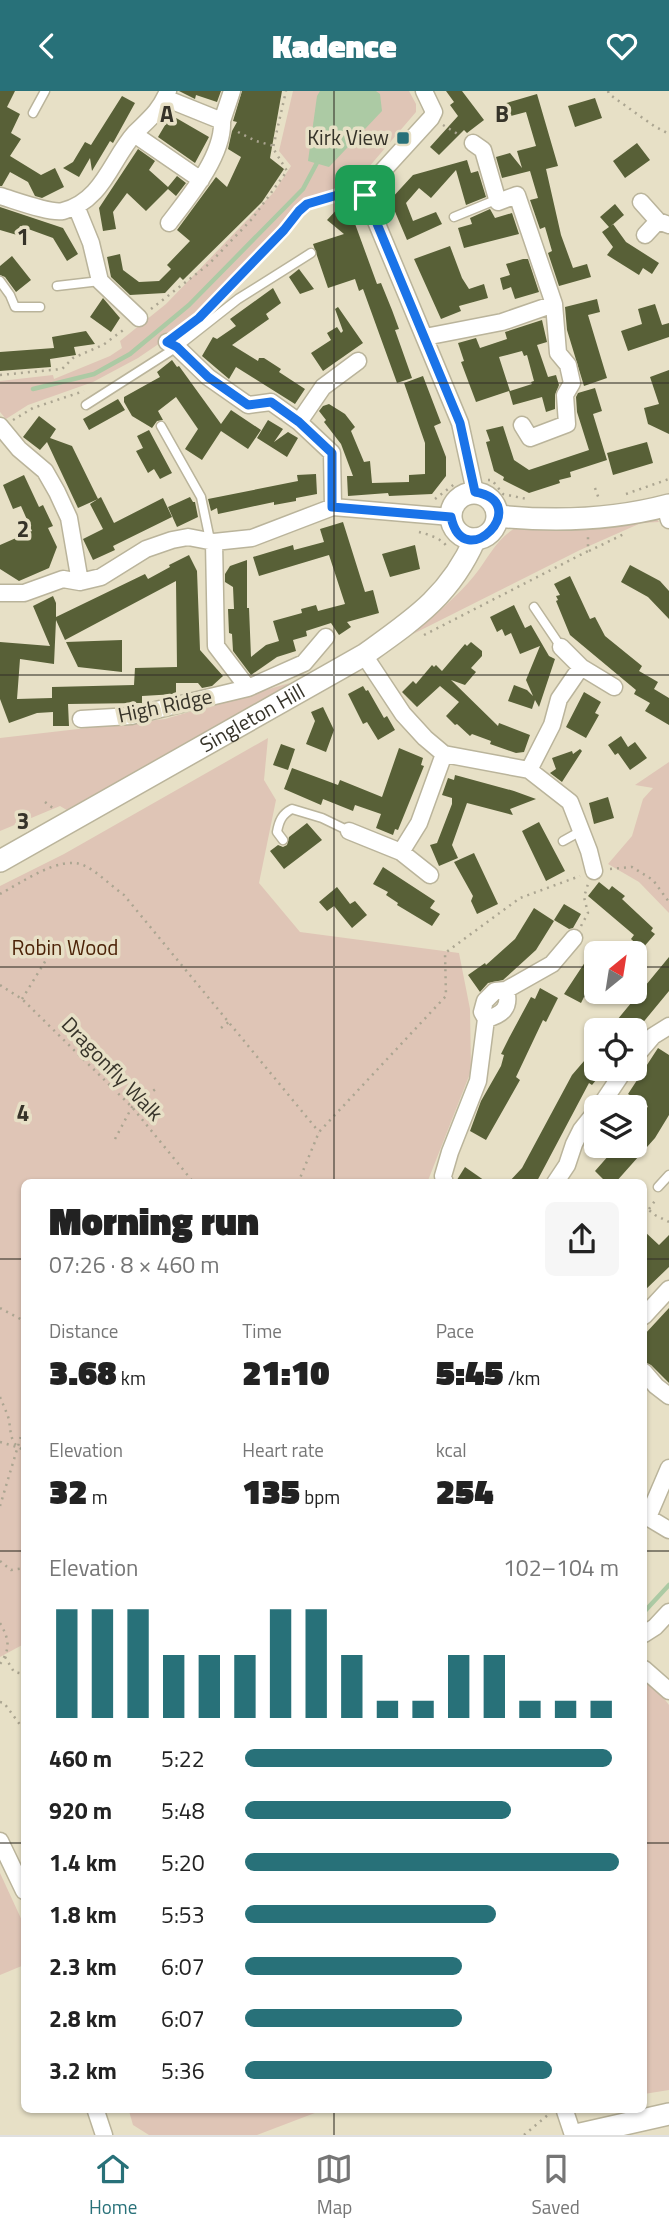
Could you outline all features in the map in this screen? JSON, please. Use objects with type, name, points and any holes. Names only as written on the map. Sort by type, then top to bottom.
[{"type":"street","points":[[169,223],[201,180],[223,134],[222,123],[232,91]]},
{"type":"street","points":[[424,91],[435,112],[367,188],[365,195],[460,423],[467,493],[455,502],[451,517],[461,535],[475,539]]},
{"type":"street","points":[[0,196],[60,212],[76,206],[103,184],[134,134],[149,122],[166,94],[222,123]]},
{"type":"street","points":[[134,134],[201,180]]},
{"type":"street","points":[[473,143],[483,150],[498,202],[517,195],[554,304],[558,353],[568,365],[572,383],[565,395],[567,425],[530,438],[522,425]]},
{"type":"street","points":[[641,202],[664,223],[645,235]]},
{"type":"street","points":[[76,206],[91,243],[100,281],[139,318]]},
{"type":"street","points":[[425,337],[502,322],[554,304]]},
{"type":"street","points":[[172,345],[208,377],[248,405],[271,402],[299,422],[332,453],[332,507]]},
{"type":"street","points":[[299,422],[323,387],[358,361]]},
{"type":"street","points":[[0,426],[19,449],[45,471],[59,495],[69,518],[80,582]]},
{"type":"street","points":[[465,487],[489,497],[498,516],[532,519],[589,511],[668,510]]},
{"type":"street","points":[[0,593],[24,593],[63,579],[80,582],[101,577],[146,549],[188,537],[212,541],[252,538],[332,507],[451,517]]},
{"type":"street","name":"Singleton Hill","points":[[0,862],[364,655],[411,621],[445,590],[463,566],[475,539],[488,535],[497,524],[498,516]]},
{"type":"street","name":"High Ridge","points":[[212,541],[216,646],[248,688]]},
{"type":"street","name":"High Ridge","points":[[81,719],[131,716],[248,688],[304,663],[326,637]]},
{"type":"street","points":[[561,647],[581,667],[614,687]]},
{"type":"street","points":[[364,655],[403,714],[444,754],[529,770],[570,802],[594,871]]},
{"type":"street","points":[[529,770],[552,725],[559,699],[581,667]]},
{"type":"street","points":[[401,852],[419,823],[444,754]]},
{"type":"street","points":[[349,831],[401,852],[430,875]]},
{"type":"street","points":[[444,1179],[450,1152],[478,1081],[485,1001],[495,991],[506,990],[552,964],[574,938]]},
{"type":"street","points":[[647,1043],[669,1026]]},
{"type":"street","points":[[558,1179],[568,1165],[584,1125]]},
{"type":"street","points":[[647,1313],[669,1289]]},
{"type":"street","points":[[647,1376],[669,1396]]},
{"type":"street","points":[[647,1514],[669,1468]]},
{"type":"street","points":[[647,1517],[669,1530]]},
{"type":"street","points":[[647,1632],[669,1612]]},
{"type":"street","points":[[647,1672],[669,1691]]},
{"type":"street","points":[[0,1841],[21,1885]]},
{"type":"street","points":[[97,2113],[104,2135]]},
{"type":"street","points":[[558,2113],[575,2135],[669,2114]]},
{"type":"lane","points":[[33,113],[45,91]]},
{"type":"lane","points":[[454,217],[498,198]]},
{"type":"lane","points":[[86,405],[237,299],[311,253]]},
{"type":"lane","points":[[0,281],[15,307],[40,307]]},
{"type":"lane","points":[[57,286],[100,281]]},
{"type":"lane","points":[[161,426],[201,496],[212,541]]},
{"type":"lane","points":[[534,607],[561,647]]},
{"type":"lane","points":[[283,840],[276,832],[278,823],[285,813],[292,809],[322,818],[349,831]]},
{"type":"lane","points":[[563,841],[581,831]]},
{"type":"lane","points":[[659,1187],[669,1175]]},
{"type":"path","points":[[0,375],[62,369],[82,353],[103,345],[209,264],[252,219],[287,171],[274,146],[286,91]]},
{"type":"path","points":[[608,91],[654,126],[669,134]]},
{"type":"path","points":[[431,118],[473,143]]},
{"type":"path","points":[[222,123],[256,141],[274,146]]},
{"type":"path","points":[[217,299],[307,204],[341,194],[365,195]]},
{"type":"path","points":[[0,426],[33,408],[90,389]]},
{"type":"path","points":[[619,497],[669,479]]},
{"type":"path","points":[[430,501],[465,487]]},
{"type":"path","points":[[417,639],[588,551],[589,511],[601,502],[594,488]]},
{"type":"path","points":[[411,530],[439,539],[447,545],[450,554]]},
{"type":"path","points":[[0,894],[65,862],[82,865],[124,895],[319,1132]]},
{"type":"path","points":[[300,1179],[319,1132],[446,996],[445,953],[520,898],[594,871],[632,867],[653,880],[669,902]]},
{"type":"path","points":[[574,938],[588,913],[584,897],[594,871]]},
{"type":"path","points":[[22,999],[46,960]]},
{"type":"path","name":"Dragonfly Walk","points":[[0,985],[22,999],[132,1107],[191,1179]]},
{"type":"path","points":[[222,1028],[229,1022]]},
{"type":"path","points":[[115,1139],[132,1107],[157,1088]]},
{"type":"path","points":[[647,1209],[669,1222]]},
{"type":"path","points":[[0,1308],[21,1319]]},
{"type":"path","points":[[0,1397],[8,1417],[11,1439],[19,1448]]},
{"type":"path","points":[[0,1506],[21,1439]]},
{"type":"path","points":[[0,1443],[19,1448]]},
{"type":"path","points":[[0,1561],[11,1570],[21,1568]]},
{"type":"path","points":[[0,1623],[8,1637],[9,1646],[0,1664]]},
{"type":"path","points":[[5,1657],[14,1672],[21,1673]]},
{"type":"path","points":[[0,1702],[4,1703],[21,1726]]},
{"type":"path","points":[[524,2135],[556,2113]]},
{"type":"green space","points":[[293,91],[409,91],[416,104],[416,112],[350,189],[313,197],[299,205],[204,305],[160,343],[93,382],[28,405],[6,419],[0,412],[0,381],[53,375],[54,379],[110,356],[122,348],[120,341],[166,304],[274,192],[291,166],[279,151]]},
{"type":"green space","points":[[654,516],[659,522],[641,523],[580,550],[413,634],[460,591],[498,543],[518,526]]},
{"type":"green space","points":[[290,683],[198,740],[70,812],[60,806],[0,831],[0,738],[165,719]]},
{"type":"green space","name":"Robin Wood","points":[[268,738],[264,780],[276,800],[259,883],[300,932],[459,953],[470,1009],[471,1071],[429,1179],[21,1179],[21,1646],[0,1657],[0,886],[64,854]]},
{"type":"green space","points":[[669,762],[669,913],[639,882],[608,864],[632,836],[643,799],[653,788],[635,785]]},
{"type":"green space","points":[[647,1684],[660,1693],[669,1705],[669,2090],[647,2094]]},
{"type":"green space","points":[[0,1873],[21,1918],[21,1966],[0,1975]]},
{"type":"green space","points":[[130,2113],[315,2113],[257,2135],[149,2135],[133,2125]]},
{"type":"shaded area","points":[[320,91],[376,91],[380,94],[382,111],[329,167],[308,161],[317,96]]},
{"type":"building","points":[[0,91],[15,91],[7,107],[20,114],[11,133],[21,139],[10,156],[41,175],[55,168],[64,187],[42,198],[35,196],[28,182],[10,172],[0,186]]},
{"type":"building","points":[[179,91],[221,91],[217,102],[196,95],[195,99]]},
{"type":"building","points":[[242,91],[282,91],[270,158],[284,169],[262,202],[183,280],[180,277],[165,293],[130,295],[111,277],[107,257],[120,254],[123,270],[139,282],[159,281],[171,269],[167,265],[190,241],[177,230],[216,177],[227,187],[241,157],[228,149],[237,122],[233,121]]},
{"type":"building","points":[[446,91],[462,91],[484,120],[467,133],[464,130],[439,155],[430,147],[458,116],[450,105],[454,102]]},
{"type":"building","points":[[537,94],[558,166],[546,169],[561,235],[573,268],[587,264],[591,277],[559,286],[548,253],[552,251],[545,227],[540,229],[530,200],[538,198],[530,171],[502,178],[496,157],[510,153],[522,168],[517,151],[536,146],[526,112],[507,117],[503,104]]},
{"type":"building","points":[[122,96],[135,103],[113,143],[110,141],[92,171],[90,158],[79,177],[63,168],[73,162],[85,142],[91,145]]},
{"type":"building","points":[[595,98],[602,118],[575,127],[568,106]]},
{"type":"building","points":[[171,115],[209,137],[195,163],[158,137]]},
{"type":"building","points":[[637,143],[650,160],[625,178],[613,161]]},
{"type":"building","points":[[138,149],[155,161],[149,170],[168,187],[177,176],[186,183],[176,196],[168,189],[146,211],[127,193],[113,212],[116,229],[103,231],[99,208]]},
{"type":"building","points":[[467,160],[471,173],[478,171],[486,197],[466,205],[456,170],[431,198],[419,188],[406,203],[413,221],[436,212],[442,224],[407,240],[390,200],[413,175]]},
{"type":"building","points":[[615,204],[624,215],[613,224],[626,242],[659,263],[652,274],[643,268],[639,275],[607,255],[613,247],[602,232],[609,227],[600,217]]},
{"type":"building","points":[[341,205],[359,216],[354,221],[377,284],[381,283],[392,310],[399,329],[395,330],[412,378],[397,383],[363,289],[359,291],[355,279],[328,288],[313,244],[344,234],[327,220]]},
{"type":"building","points":[[0,207],[63,228],[78,254],[67,261],[53,238],[20,226],[17,235],[0,230]]},
{"type":"building","points":[[490,209],[495,218],[512,213],[519,234],[464,248],[458,228],[472,224],[470,218]]},
{"type":"building","points":[[450,246],[469,289],[484,284],[488,298],[459,306],[461,311],[441,319],[414,259]]},
{"type":"building","points":[[12,256],[31,280],[16,292],[5,277],[0,275],[0,266]]},
{"type":"building","points":[[528,259],[539,292],[515,299],[511,287],[503,290],[500,278],[510,275],[506,264]]},
{"type":"building","points":[[299,269],[314,289],[300,294],[289,277]]},
{"type":"building","points":[[273,288],[281,303],[266,314],[269,319],[232,345],[258,361],[259,358],[264,358],[281,369],[279,372],[305,389],[295,404],[236,367],[229,379],[202,356],[213,337],[217,339],[236,326],[230,319]]},
{"type":"building","points":[[103,298],[120,318],[111,332],[90,317]]},
{"type":"building","points":[[597,299],[600,312],[588,315],[607,378],[584,386],[567,330],[565,307]]},
{"type":"building","points":[[655,304],[662,325],[669,323],[669,337],[628,351],[621,331],[642,324],[638,309]]},
{"type":"building","points":[[338,307],[363,343],[323,371],[311,353],[331,340],[327,333],[337,327],[341,333],[343,331],[335,309]]},
{"type":"building","points":[[542,320],[547,342],[537,345],[548,377],[556,375],[559,385],[555,395],[555,409],[546,412],[542,397],[513,405],[509,391],[476,402],[461,362],[464,361],[458,343],[476,338],[480,348],[507,339],[505,332]],"holes":[[[522,351],[524,356],[527,355],[534,381],[510,391],[499,357]]]},
{"type":"building","points":[[86,331],[95,344],[74,347],[76,355],[50,359],[51,367],[0,371],[0,352],[54,348],[52,337]]},
{"type":"building","points":[[172,360],[221,424],[231,410],[261,430],[248,449],[221,431],[202,460],[185,449],[198,429],[176,397],[158,411],[163,420],[157,421],[152,428],[132,416],[124,397],[160,377],[157,372]]},
{"type":"building","points":[[669,370],[669,434],[648,424],[644,408],[659,404],[650,377]]},
{"type":"building","points":[[423,376],[441,423],[434,426],[446,457],[446,476],[432,494],[348,496],[347,476],[353,476],[341,444],[319,411],[329,404],[345,414],[355,427],[351,431],[364,462],[370,461],[372,483],[409,482],[409,475],[425,474],[425,443],[404,383]]},
{"type":"building","points":[[595,388],[602,411],[593,414],[607,460],[570,472],[571,477],[559,480],[560,483],[529,493],[503,480],[504,477],[494,471],[486,442],[490,441],[486,430],[503,426],[514,460],[529,470],[589,450],[577,412],[576,397],[578,393]]},
{"type":"building","points":[[118,399],[125,410],[89,430],[83,419]]},
{"type":"building","points":[[39,416],[56,429],[50,438],[72,446],[98,499],[78,508],[47,442],[40,450],[23,437]]},
{"type":"building","points":[[268,420],[283,429],[274,442],[288,432],[298,438],[287,457],[257,438]]},
{"type":"building","points":[[149,430],[172,473],[160,479],[154,469],[148,473],[136,451],[143,448],[137,436]]},
{"type":"building","points":[[647,442],[653,463],[613,475],[607,453]]},
{"type":"building","points":[[316,474],[317,494],[296,498],[296,501],[274,505],[274,502],[218,514],[217,508],[211,511],[208,499],[298,481],[297,475]]},
{"type":"building","points":[[24,475],[39,507],[43,505],[53,526],[48,528],[57,547],[49,568],[19,581],[0,569],[0,545],[32,531],[21,506],[13,509],[3,485]]},
{"type":"building","points":[[101,497],[114,523],[163,498],[172,517],[113,546],[115,550],[93,560],[83,539],[103,529],[90,504]]},
{"type":"building","points":[[190,497],[195,502],[198,517],[177,527],[168,507]]},
{"type":"building","points":[[343,522],[365,592],[373,590],[379,613],[347,622],[351,627],[339,635],[331,623],[306,631],[307,636],[293,640],[296,651],[277,657],[251,675],[233,651],[228,609],[234,609],[233,587],[225,582],[225,574],[230,566],[247,560],[251,657],[266,645],[279,641],[273,621],[302,613],[301,609],[316,605],[318,611],[345,604],[329,555],[259,576],[253,557],[293,545],[294,550],[324,542],[320,529]]},
{"type":"building","points":[[415,545],[420,569],[390,577],[382,554]]},
{"type":"building","points":[[189,555],[197,571],[200,650],[223,676],[212,686],[202,688],[198,683],[176,683],[176,694],[142,696],[142,703],[68,704],[69,726],[53,726],[53,712],[37,713],[9,723],[0,699],[0,642],[50,646],[33,606],[53,596],[56,617],[145,574],[148,579],[170,567],[169,565]],"holes":[[[176,581],[177,667],[135,668],[134,685],[52,687],[52,698],[17,699],[20,659],[54,664],[56,620],[65,640]]]},
{"type":"building","points":[[630,565],[660,581],[669,591],[669,619],[648,597],[621,582]]},
{"type":"building","points":[[570,576],[590,619],[595,617],[605,636],[642,666],[639,671],[658,682],[654,689],[669,698],[669,725],[645,711],[650,703],[634,694],[636,690],[570,635],[556,601],[556,596],[560,595],[554,584]]},
{"type":"building","points":[[514,605],[525,628],[531,625],[549,656],[555,659],[539,707],[535,700],[532,709],[508,701],[514,685],[527,690],[533,696],[526,680],[540,646],[520,654],[511,633],[505,636],[502,629],[497,632],[490,617]]},
{"type":"building","points":[[122,640],[122,672],[78,667],[66,642]]},
{"type":"building","points":[[471,642],[482,651],[482,656],[471,668],[476,672],[465,685],[451,680],[498,726],[499,723],[530,735],[524,752],[516,753],[490,744],[491,741],[472,734],[470,736],[455,725],[446,716],[459,702],[440,686],[417,707],[402,692],[413,681],[416,684],[432,665],[442,671],[465,644],[467,646]]},
{"type":"building","points":[[363,686],[395,730],[378,740],[367,722],[363,724],[348,694]]},
{"type":"building","points":[[584,692],[601,702],[595,713],[599,715],[586,738],[566,727]]},
{"type":"building","points":[[323,707],[334,730],[326,752],[306,744],[315,721],[311,712]]},
{"type":"building","points":[[621,736],[628,747],[635,742],[647,758],[630,770],[618,753],[615,755],[608,745]]},
{"type":"building","points":[[281,744],[295,749],[288,770],[273,765]]},
{"type":"building","points":[[399,748],[423,758],[421,765],[424,766],[398,830],[395,829],[393,835],[376,828],[381,814],[355,805],[353,811],[323,799],[321,805],[284,789],[292,768],[338,785],[340,780],[382,797]]},
{"type":"building","points":[[580,749],[582,751],[562,782],[550,773],[556,769],[552,758],[572,751],[573,754]]},
{"type":"building","points":[[455,775],[536,799],[510,809],[513,815],[467,803],[452,845],[458,858],[439,866],[430,845],[437,843],[452,804],[452,798],[442,795],[448,778],[454,780]]},
{"type":"building","points":[[608,797],[614,818],[594,824],[589,803]]},
{"type":"building","points":[[539,822],[565,871],[546,881],[522,831]]},
{"type":"building","points":[[307,823],[322,840],[284,869],[270,851],[278,845],[287,845],[289,837]]},
{"type":"building","points":[[474,853],[498,904],[477,914],[471,901],[473,896],[454,862]]},
{"type":"building","points":[[383,867],[435,901],[430,908],[440,914],[432,926],[397,905],[398,903],[386,895],[388,892],[373,884]]},
{"type":"building","points":[[599,882],[609,890],[612,886],[625,896],[622,899],[653,928],[651,931],[655,934],[648,942],[633,941],[631,939],[634,935],[588,896]]},
{"type":"building","points":[[337,887],[350,904],[355,901],[367,915],[352,928],[334,906],[327,911],[319,902]]},
{"type":"building","points":[[564,904],[581,914],[573,928],[569,929],[554,920]]},
{"type":"building","points":[[534,908],[554,921],[536,950],[503,980],[488,983],[480,992],[468,975],[485,963],[486,965],[515,939]]},
{"type":"building","points":[[669,957],[669,991],[647,1018],[619,1018],[629,1005],[648,1005],[648,982]]},
{"type":"building","points":[[584,964],[584,997],[581,1003],[564,994]]},
{"type":"building","points":[[540,988],[558,998],[546,1022],[543,1020],[516,1077],[520,1080],[486,1140],[470,1131],[481,1101],[501,1066],[504,1055],[501,1054],[531,997],[535,999]]},
{"type":"building","points":[[658,1048],[669,1055],[669,1115],[647,1147],[647,1095],[630,1095],[636,1081],[647,1081],[647,1065]]},
{"type":"building","points":[[584,1061],[584,1081],[595,1081],[592,1085],[589,1083],[538,1179],[512,1179],[522,1168],[572,1075]]},
{"type":"building","points":[[606,1158],[637,1158],[619,1179],[603,1179],[595,1171]]},
{"type":"building","points":[[465,1167],[482,1179],[458,1179]]},
{"type":"building","points":[[647,1234],[659,1245],[669,1235],[669,1267],[647,1288]]},
{"type":"building","points":[[669,1308],[669,1383],[647,1363],[647,1332]]},
{"type":"waterway","points":[[33,389],[94,374],[130,354],[189,305],[303,189],[319,159]]},
{"type":"waterway","points":[[647,1609],[669,1585]]},
{"type":"place","name":"Kirk View","points":[[403,138]]},
{"type":"route","points":[[341,194],[365,195],[460,423],[475,492],[489,497],[497,509],[497,524],[482,538],[467,538],[461,535],[452,524],[451,517],[332,507],[332,453],[299,422],[271,402],[248,405],[208,377],[177,347],[167,342],[199,318],[307,204],[341,194]]}]
